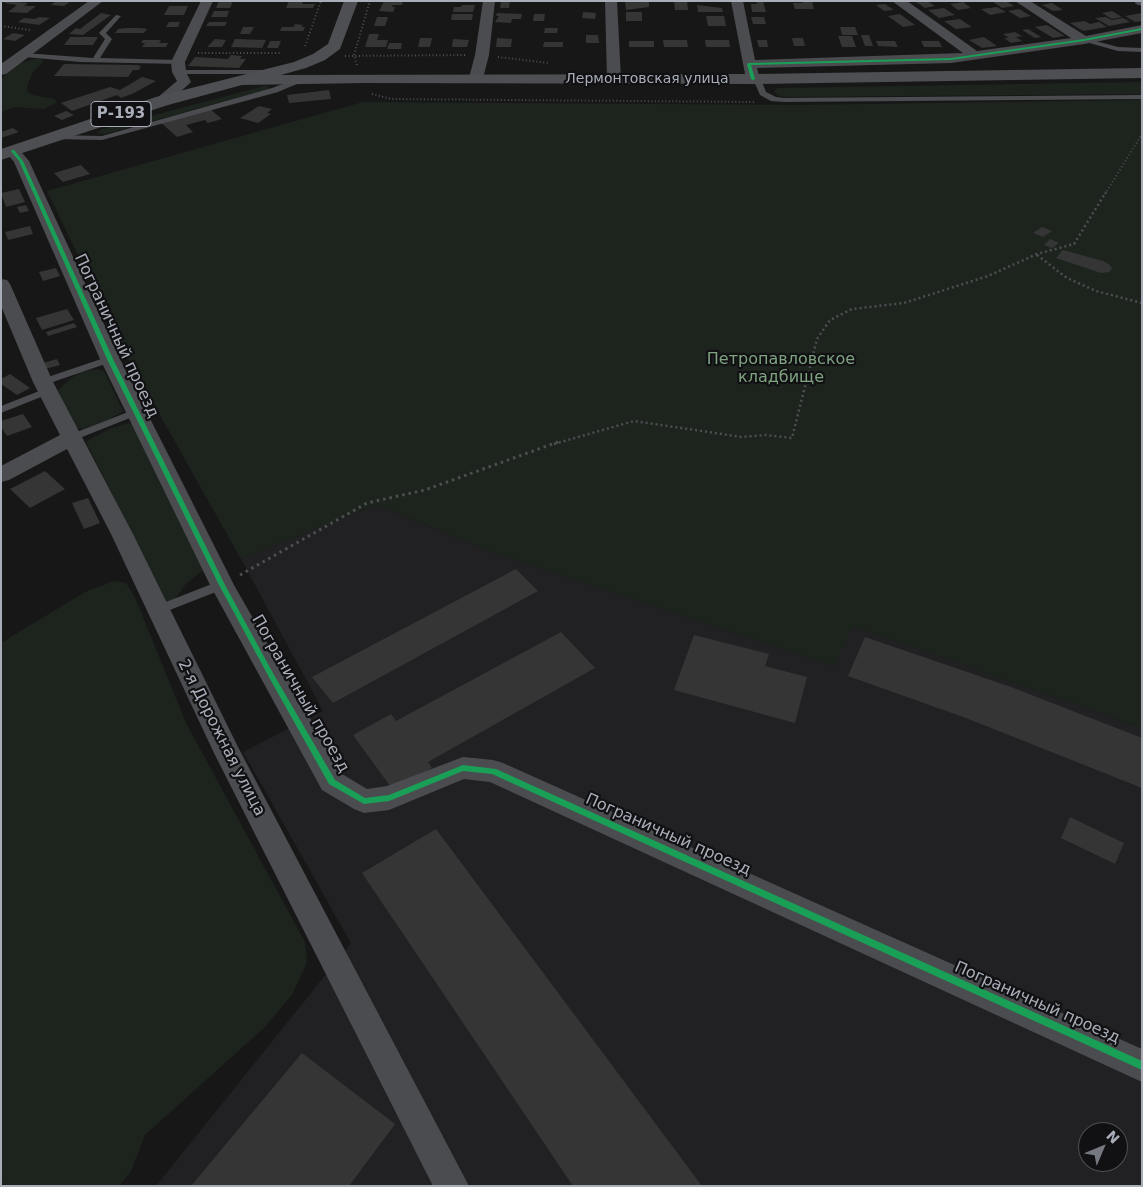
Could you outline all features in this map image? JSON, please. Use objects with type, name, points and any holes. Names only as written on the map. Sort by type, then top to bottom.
[{"type":"main road","points":[[243,80],[300,65],[329,53],[350,1]]},
{"type":"main road","points":[[329,53],[336,66],[342,71],[365,78]]},
{"type":"main road","name":"Лермонтовская улица","points":[[243,80],[307,78],[614,79],[753,74],[1142,73]]},
{"type":"main road","name":"Р-193","points":[[7,153],[162,101],[243,80]]},
{"type":"street","points":[[1,71],[97,1]]},
{"type":"street","points":[[162,101],[184,82],[180,62],[208,1]]},
{"type":"street","points":[[476,78],[482,55],[489,1]]},
{"type":"street","points":[[610,1],[614,79]]},
{"type":"street","points":[[737,1],[753,74],[951,59],[1084,40],[1142,29]]},
{"type":"street","points":[[898,1],[958,42],[975,56]]},
{"type":"street","points":[[1021,1],[1084,40]]},
{"type":"street","name":"Пограничный проезд","points":[[7,153],[21,161],[110,359],[222,585],[332,782],[364,801],[389,798],[463,768],[493,771],[1142,1066]]},
{"type":"street","name":"2-я Дорожная улица","points":[[1,284],[45,387],[122,534],[228,755],[452,1186]]},
{"type":"street","points":[[1,475],[73,438]]},
{"type":"lane","points":[[95,60],[109,39],[102,33],[118,16]]},
{"type":"lane","points":[[1084,40],[1118,49],[1142,50]]},
{"type":"lane","points":[[24,55],[95,60],[180,62],[272,72]]},
{"type":"lane","points":[[753,74],[763,94],[774,100],[1142,97]]},
{"type":"lane","points":[[50,137],[102,138],[275,90],[307,78]]},
{"type":"lane","points":[[1,410],[45,387],[110,359]]},
{"type":"lane","points":[[73,438],[136,412]]},
{"type":"lane","points":[[157,610],[222,585]]},
{"type":"path","points":[[321,1],[303,53],[482,55],[556,63]]},
{"type":"path","points":[[1,26],[52,33]]},
{"type":"path","points":[[180,62],[282,53]]},
{"type":"path","points":[[222,585],[367,503],[425,490],[546,446],[634,420],[742,437],[766,435],[792,438],[817,339],[830,320],[852,309],[904,303],[988,276],[1036,254],[1074,244],[1142,134]]},
{"type":"path","points":[[1036,254],[1067,278],[1096,291],[1142,303]]},
{"type":"shaded area","points":[[376,505],[500,555],[834,666],[852,625],[1142,728],[1142,1186],[156,1186],[351,943],[243,752],[323,711],[241,559]]},
{"type":"green space","points":[[42,59],[43,62],[33,72],[27,86],[27,91],[33,95],[54,99],[57,102],[44,109],[15,107],[1,112],[1,80],[15,64]]},
{"type":"green space","points":[[1142,82],[1142,94],[784,97],[777,95],[774,91],[778,88]]},
{"type":"green space","points":[[268,86],[269,89],[105,134],[97,133],[102,129]]},
{"type":"green space","name":"Петропавловское кладбище","points":[[1142,100],[1142,728],[853,626],[834,666],[500,555],[376,505],[241,559],[126,355],[47,191],[363,102],[797,105]]},
{"type":"green space","points":[[97,369],[104,371],[123,411],[108,420],[84,429],[77,428],[63,405],[58,390],[74,376],[85,371]]},
{"type":"green space","points":[[129,423],[132,424],[203,570],[186,584],[175,599],[167,602],[86,442],[112,428]]},
{"type":"green space","points":[[114,581],[126,583],[134,595],[186,723],[305,942],[307,962],[292,995],[264,1028],[145,1135],[131,1171],[119,1186],[7,1186],[1,1182],[1,643],[85,592]]},
{"type":"building","points":[[7,1],[28,3],[24,6],[36,6],[27,13],[8,12],[17,5],[4,3]]},
{"type":"building","points":[[56,1],[71,1],[64,6],[51,5]]},
{"type":"building","points":[[219,1],[233,1],[230,8],[216,8]]},
{"type":"building","points":[[289,1],[303,1],[302,4],[315,4],[313,8],[286,8]]},
{"type":"building","points":[[384,1],[403,1],[402,5],[393,5],[392,7],[395,7],[393,12],[379,11]]},
{"type":"building","points":[[501,1],[510,1],[509,8],[500,8]]},
{"type":"building","points":[[625,1],[649,1],[649,7],[626,10]]},
{"type":"building","points":[[674,1],[687,1],[688,10],[675,10]]},
{"type":"building","points":[[756,1],[763,1],[766,12],[752,12],[751,4],[757,4]]},
{"type":"building","points":[[803,1],[812,1],[814,9],[795,9],[793,3],[803,3]]},
{"type":"building","points":[[927,1],[935,6],[925,8],[916,2]]},
{"type":"building","points":[[992,1],[1006,1],[1014,6],[1002,8]]},
{"type":"building","points":[[963,2],[971,8],[958,10],[950,4]]},
{"type":"building","points":[[1052,3],[1063,10],[1053,11],[1042,5]]},
{"type":"building","points":[[885,4],[894,10],[884,11],[876,5]]},
{"type":"building","points":[[462,5],[475,5],[473,12],[453,12],[454,7],[461,7]]},
{"type":"building","points":[[697,5],[722,8],[723,12],[698,12]]},
{"type":"building","points":[[169,6],[188,6],[184,15],[164,15]]},
{"type":"building","points":[[997,7],[1006,12],[990,15],[981,9]]},
{"type":"building","points":[[944,8],[955,15],[939,18],[928,10]]},
{"type":"building","points":[[1019,9],[1031,16],[1020,18],[1008,11]]},
{"type":"building","points":[[214,11],[229,11],[227,17],[211,17]]},
{"type":"building","points":[[1112,11],[1122,17],[1112,19],[1102,13]]},
{"type":"building","points":[[583,12],[596,13],[595,19],[582,18]]},
{"type":"building","points":[[626,12],[642,12],[642,21],[626,21]]},
{"type":"building","points":[[101,13],[111,15],[83,35],[69,34],[76,28],[80,29]]},
{"type":"building","points":[[497,13],[522,14],[521,19],[512,19],[511,23],[495,22],[499,16],[496,16]]},
{"type":"building","points":[[1142,13],[1142,21],[1135,22],[1125,16]]},
{"type":"building","points":[[452,14],[473,14],[472,20],[451,20]]},
{"type":"building","points":[[534,14],[545,14],[544,21],[533,21]]},
{"type":"building","points":[[900,14],[915,25],[903,27],[888,16]]},
{"type":"building","points":[[706,16],[724,16],[726,26],[708,26]]},
{"type":"building","points":[[39,17],[50,18],[39,25],[18,22],[24,18],[35,19]]},
{"type":"building","points":[[377,17],[388,17],[385,26],[374,26]]},
{"type":"building","points":[[751,17],[764,17],[766,24],[753,24]]},
{"type":"building","points":[[1106,17],[1112,20],[1123,18],[1130,22],[1109,26],[1095,18]]},
{"type":"building","points":[[960,19],[972,27],[956,29],[944,21]]},
{"type":"building","points":[[1085,21],[1090,24],[1099,22],[1107,27],[1083,31],[1070,23]]},
{"type":"building","points":[[169,22],[180,22],[178,27],[166,27]]},
{"type":"building","points":[[209,22],[227,22],[225,26],[206,26]]},
{"type":"building","points":[[295,24],[303,25],[301,27],[305,27],[303,31],[280,31],[282,27],[294,27]]},
{"type":"building","points":[[1047,25],[1065,36],[1053,38],[1035,27]]},
{"type":"building","points":[[243,27],[254,27],[250,34],[240,34]]},
{"type":"building","points":[[840,27],[855,27],[858,35],[842,35]]},
{"type":"building","points":[[545,28],[558,28],[557,33],[544,33]]},
{"type":"building","points":[[118,29],[147,29],[144,33],[115,33]]},
{"type":"building","points":[[1028,29],[1041,37],[1035,38],[1022,30]]},
{"type":"building","points":[[1015,32],[1022,36],[1016,37],[1022,41],[1011,43],[1004,38],[1009,38],[1003,34]]},
{"type":"building","points":[[13,33],[25,35],[15,41],[3,39]]},
{"type":"building","points":[[369,34],[379,34],[377,40],[388,40],[386,47],[365,47]]},
{"type":"building","points":[[586,35],[598,35],[599,43],[586,43]]},
{"type":"building","points":[[861,35],[869,35],[873,46],[865,46]]},
{"type":"building","points":[[838,36],[852,36],[856,47],[842,47]]},
{"type":"building","points":[[70,37],[98,37],[93,45],[64,45]]},
{"type":"building","points":[[984,37],[997,46],[982,48],[969,40]]},
{"type":"building","points":[[420,38],[432,38],[430,47],[418,47]]},
{"type":"building","points":[[497,38],[512,39],[511,47],[496,47]]},
{"type":"building","points":[[792,38],[803,38],[805,46],[794,46]]},
{"type":"building","points":[[215,39],[226,40],[222,47],[207,47]]},
{"type":"building","points":[[235,39],[266,40],[262,48],[231,47]]},
{"type":"building","points":[[453,39],[469,40],[467,47],[452,47]]},
{"type":"building","points":[[143,40],[161,40],[159,43],[168,43],[166,47],[142,47],[145,43],[141,43]]},
{"type":"building","points":[[663,40],[687,40],[688,47],[664,47]]},
{"type":"building","points":[[705,40],[729,40],[730,47],[706,47]]},
{"type":"building","points":[[757,40],[767,40],[768,47],[759,47]]},
{"type":"building","points":[[270,41],[281,41],[278,48],[267,48]]},
{"type":"building","points":[[629,41],[654,41],[654,47],[629,47]]},
{"type":"building","points":[[876,41],[895,41],[898,47],[878,46]]},
{"type":"building","points":[[921,41],[939,41],[942,47],[924,47]]},
{"type":"building","points":[[544,42],[563,42],[563,47],[543,47]]},
{"type":"building","points":[[389,43],[402,43],[401,49],[387,49]]},
{"type":"building","points":[[231,55],[242,56],[240,59],[246,59],[239,68],[188,66],[195,57],[228,59]]},
{"type":"building","points":[[64,64],[141,66],[139,70],[133,70],[128,77],[54,76]]},
{"type":"building","points":[[142,77],[156,81],[121,98],[117,95],[72,111],[61,103],[110,87],[120,90]]},
{"type":"building","points":[[329,90],[331,99],[289,103],[287,95]]},
{"type":"building","points":[[259,106],[272,109],[267,113],[271,114],[258,123],[240,118]]},
{"type":"building","points":[[210,109],[222,119],[208,123],[205,120],[186,125],[193,132],[177,137],[159,121]]},
{"type":"building","points":[[66,111],[74,115],[62,120],[54,116]]},
{"type":"building","points":[[13,128],[19,132],[1,138],[1,132]]},
{"type":"building","points":[[81,165],[90,174],[63,182],[54,173]]},
{"type":"building","points":[[19,189],[25,202],[6,207],[1,193]]},
{"type":"building","points":[[26,205],[29,211],[20,213],[17,207]]},
{"type":"building","points":[[30,226],[33,234],[8,240],[5,232]]},
{"type":"building","points":[[1042,227],[1052,231],[1043,237],[1033,233]]},
{"type":"building","points":[[1050,239],[1059,243],[1052,248],[1044,245]]},
{"type":"building","points":[[1063,250],[1103,261],[1110,265],[1112,269],[1109,272],[1101,273],[1056,258]]},
{"type":"building","points":[[56,268],[60,276],[43,281],[39,272]]},
{"type":"building","points":[[67,309],[74,320],[42,330],[36,318]]},
{"type":"building","points":[[74,323],[77,327],[48,336],[46,332]]},
{"type":"building","points":[[57,359],[60,365],[45,369],[43,363]]},
{"type":"building","points":[[10,374],[30,388],[17,395],[1,384],[1,379]]},
{"type":"building","points":[[23,414],[32,427],[7,436],[1,427],[1,421]]},
{"type":"building","points":[[45,471],[65,489],[30,508],[10,489]]},
{"type":"building","points":[[88,498],[100,523],[84,529],[72,503]]},
{"type":"building","points":[[516,569],[538,591],[333,703],[312,677]]},
{"type":"building","points":[[561,632],[595,668],[428,762],[432,768],[393,790],[353,735],[391,714],[396,721]]},
{"type":"building","points":[[694,635],[769,654],[765,666],[807,677],[795,723],[674,690]]},
{"type":"building","points":[[865,637],[1011,687],[1142,738],[1142,788],[966,718],[848,676]]},
{"type":"building","points":[[1070,817],[1124,843],[1115,864],[1061,838]]},
{"type":"building","points":[[436,829],[702,1186],[573,1186],[362,873]]},
{"type":"building","points":[[302,1053],[395,1124],[349,1186],[191,1186]]},
{"type":"cycle path","points":[[753,79],[749,64],[951,59],[1084,40],[1142,29]]},
{"type":"cycle path","points":[[13,151],[21,161],[110,359],[222,585],[332,782],[364,801],[389,798],[463,768],[493,771],[1142,1066]]}]
